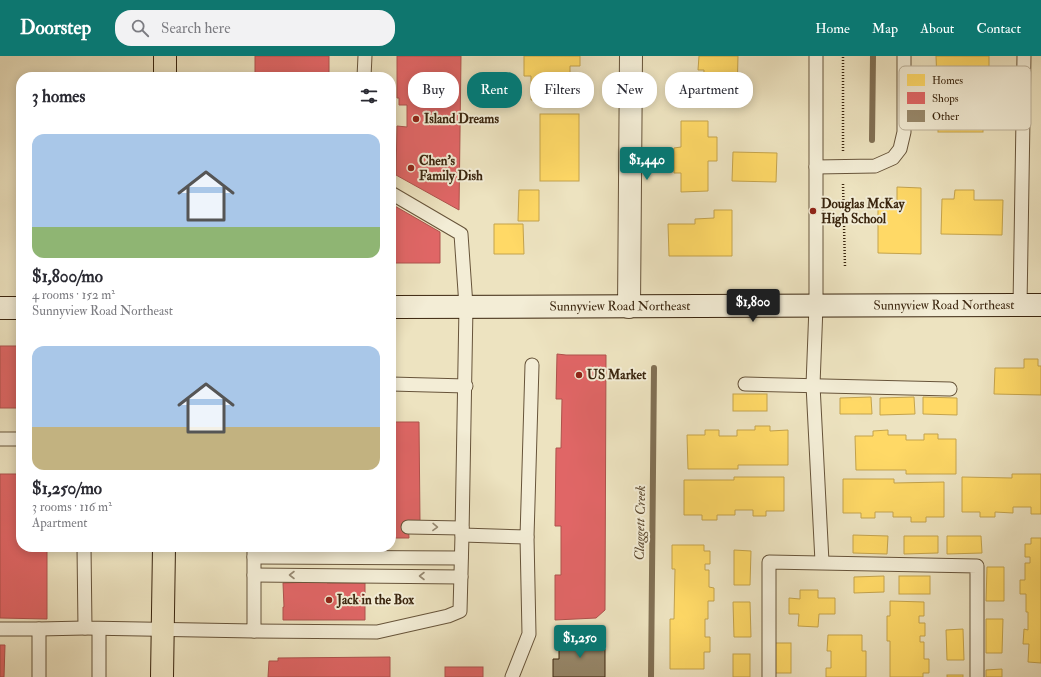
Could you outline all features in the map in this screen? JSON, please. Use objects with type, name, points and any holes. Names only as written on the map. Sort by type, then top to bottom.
[{"type":"main road","points":[[165,56],[165,72]]},
{"type":"main road","points":[[629,307],[631,56]]},
{"type":"main road","name":"Sunnyview Road Northeast","points":[[396,307],[1030,306]]},
{"type":"main road","points":[[0,308],[16,308]]},
{"type":"main road","points":[[162,677],[164,552]]},
{"type":"lane","points":[[364,72],[365,56]]},
{"type":"lane","points":[[816,56],[816,306],[813,385],[822,562]]},
{"type":"lane","points":[[1024,56],[1024,66]]},
{"type":"lane","points":[[816,167],[875,166],[893,158],[900,149],[904,130]]},
{"type":"lane","points":[[1026,130],[1030,306]]},
{"type":"lane","points":[[0,629],[85,628],[377,632],[448,616],[460,611],[466,386],[466,306],[461,234],[396,196]]},
{"type":"lane","points":[[512,677],[529,634],[527,537],[532,365]]},
{"type":"lane","points":[[396,384],[466,386]]},
{"type":"lane","points":[[745,384],[950,389]]},
{"type":"lane","points":[[0,439],[16,439]]},
{"type":"lane","points":[[408,527],[527,537]]},
{"type":"lane","points":[[84,552],[85,628]]},
{"type":"lane","points":[[254,631],[254,552],[299,557],[461,558]]},
{"type":"lane","points":[[299,557],[304,552]]},
{"type":"lane","points":[[769,677],[769,562],[977,566],[977,677]]},
{"type":"lane","points":[[254,575],[461,577]]},
{"type":"lane","points":[[39,629],[39,677]]},
{"type":"lane","points":[[99,629],[99,677]]},
{"type":"building: Homes","points":[[524,56],[580,56],[580,66],[570,66],[570,72],[530,72],[530,76],[524,76]]},
{"type":"building: Homes","points":[[699,56],[738,56],[738,72],[704,72],[704,70],[698,70]]},
{"type":"building: Homes","points":[[936,56],[989,56],[989,66],[936,66]]},
{"type":"building: Homes","points":[[540,114],[579,114],[579,181],[540,181]]},
{"type":"building: Homes","points":[[681,121],[708,121],[708,137],[717,137],[717,161],[708,161],[708,191],[681,192],[681,173],[674,173],[674,148],[681,147]]},
{"type":"building: Homes","points":[[938,130],[983,130],[983,132],[938,132]]},
{"type":"building: Homes","points":[[733,152],[777,153],[776,182],[732,181]]},
{"type":"building: Homes","points":[[897,187],[921,188],[921,254],[878,253],[878,201],[897,201]]},
{"type":"building: Homes","points":[[519,190],[539,190],[539,221],[518,221]]},
{"type":"building: Homes","points":[[955,190],[974,190],[974,200],[1003,200],[1002,235],[941,234],[942,199],[954,199]]},
{"type":"building: Homes","points":[[714,210],[732,210],[732,256],[669,256],[668,224],[695,224],[695,219],[714,218]]},
{"type":"building: Homes","points":[[494,224],[523,224],[524,254],[494,254]]},
{"type":"building: Homes","points":[[1024,359],[1038,359],[1038,366],[1041,366],[1041,395],[994,394],[995,368],[1024,368]]},
{"type":"building: Homes","points":[[733,394],[767,394],[767,411],[733,411]]},
{"type":"building: Homes","points":[[871,397],[872,414],[840,414],[840,398]]},
{"type":"building: Homes","points":[[914,397],[915,414],[880,415],[880,398]]},
{"type":"building: Homes","points":[[923,397],[957,398],[957,415],[923,414]]},
{"type":"building: Homes","points":[[755,426],[770,426],[770,431],[788,430],[788,465],[738,465],[738,469],[688,469],[687,435],[705,435],[705,430],[719,430],[719,436],[737,436],[737,430],[755,430]]},
{"type":"building: Homes","points":[[888,430],[888,435],[906,435],[906,440],[924,440],[924,434],[938,434],[938,439],[956,439],[956,474],[906,474],[906,470],[856,470],[855,436],[873,436],[873,431]]},
{"type":"building: Homes","points":[[1012,474],[1041,474],[1041,514],[1031,514],[1031,507],[1013,507],[1013,513],[995,512],[995,517],[980,517],[980,512],[962,512],[962,477],[1012,478]]},
{"type":"building: Homes","points":[[734,477],[784,477],[784,511],[766,511],[766,516],[753,516],[753,510],[735,510],[735,515],[717,515],[717,520],[702,520],[702,515],[684,515],[684,480],[734,480]]},
{"type":"building: Homes","points":[[843,479],[894,479],[894,483],[944,482],[944,517],[926,517],[926,522],[911,522],[911,517],[893,517],[893,512],[875,512],[875,518],[861,518],[861,513],[843,513]]},
{"type":"building: Homes","points":[[853,535],[888,536],[887,554],[853,553]]},
{"type":"building: Homes","points":[[904,536],[938,536],[938,553],[904,554]]},
{"type":"building: Homes","points":[[947,536],[981,536],[982,553],[947,554]]},
{"type":"building: Homes","points":[[1031,538],[1041,538],[1041,663],[1028,662],[1029,644],[1023,644],[1024,629],[1028,630],[1028,612],[1026,612],[1026,594],[1020,594],[1020,580],[1025,580],[1025,563],[1030,563],[1030,557],[1025,557],[1025,544],[1031,544]]},
{"type":"building: Homes","points":[[672,545],[704,545],[704,551],[710,551],[710,564],[705,564],[705,570],[709,570],[709,587],[714,588],[714,601],[708,601],[708,619],[705,619],[705,637],[710,637],[710,652],[704,652],[704,669],[670,669],[670,619],[674,619],[675,569],[672,569]]},
{"type":"building: Homes","points":[[734,550],[751,551],[750,585],[734,585]]},
{"type":"building: Homes","points":[[987,567],[1004,567],[1004,601],[986,601]]},
{"type":"building: Homes","points":[[884,576],[884,592],[854,593],[854,577]]},
{"type":"building: Homes","points":[[899,576],[930,576],[930,594],[899,594]]},
{"type":"building: Homes","points":[[800,590],[818,590],[818,598],[835,598],[835,614],[819,614],[818,627],[798,626],[799,614],[789,614],[789,598],[800,599]]},
{"type":"building: Homes","points":[[890,601],[924,602],[924,616],[919,616],[919,623],[925,623],[925,636],[920,636],[920,642],[924,642],[924,659],[929,659],[929,673],[923,673],[923,677],[890,677],[890,641],[887,641],[887,616],[890,616]]},
{"type":"building: Homes","points":[[733,602],[750,602],[751,637],[734,637]]},
{"type":"building: Homes","points":[[986,619],[1003,619],[1002,653],[986,653]]},
{"type":"building: Homes","points":[[963,629],[964,660],[947,660],[946,630]]},
{"type":"building: Homes","points":[[828,635],[862,635],[862,651],[866,651],[866,677],[826,677],[826,668],[831,668],[831,651],[827,651]]},
{"type":"building: Homes","points":[[774,643],[791,643],[791,673],[774,673]]},
{"type":"building: Homes","points":[[733,654],[750,654],[750,677],[733,677]]},
{"type":"building: Homes","points":[[1002,669],[1002,677],[986,677],[986,670]]},
{"type":"building: Homes","points":[[947,675],[963,675],[963,677],[947,677]]},
{"type":"building: Shops","points":[[255,56],[329,56],[329,72],[255,72]]},
{"type":"building: Shops","points":[[397,56],[461,56],[459,210],[396,175],[397,126],[407,127],[407,105],[399,105],[399,98],[397,98]]},
{"type":"building: Shops","points":[[396,207],[440,232],[440,263],[396,263]]},
{"type":"building: Shops","points":[[0,346],[16,346],[16,408],[0,408]]},
{"type":"building: Shops","points":[[557,354],[606,355],[605,610],[596,618],[555,620],[555,575],[561,575],[561,526],[555,526],[556,448],[561,448],[562,399],[556,399]]},
{"type":"building: Shops","points":[[396,422],[419,422],[420,521],[408,521],[409,538],[396,538]]},
{"type":"building: Shops","points":[[0,474],[16,474],[16,552],[47,552],[47,619],[0,618]]},
{"type":"building: Shops","points":[[315,578],[327,578],[327,583],[365,583],[365,620],[283,620],[283,583],[315,582]]},
{"type":"building: Shops","points":[[0,645],[5,645],[4,677],[0,677]]},
{"type":"building: Shops","points":[[390,657],[390,677],[268,677],[269,661],[278,661],[278,658]]},
{"type":"building: Shops","points":[[445,667],[483,667],[483,677],[445,677]]},
{"type":"building: Other","points":[[559,638],[595,639],[605,649],[605,677],[553,677],[553,659],[559,659]]},
{"type":"waterway","name":"Claggett Creek","points":[[872,140],[873,56]]},
{"type":"waterway","name":"Claggett Creek","points":[[651,677],[654,368]]},
{"type":"place","name":"Island Dreams","points":[[416,119]]},
{"type":"place","name":"Chen's Family Dish","points":[[411,168]]},
{"type":"place","name":"Douglas McKay High School","points":[[813,211]]},
{"type":"place","name":"US Market","points":[[579,375]]},
{"type":"place","name":"Jack in the Box","points":[[329,600]]}]
